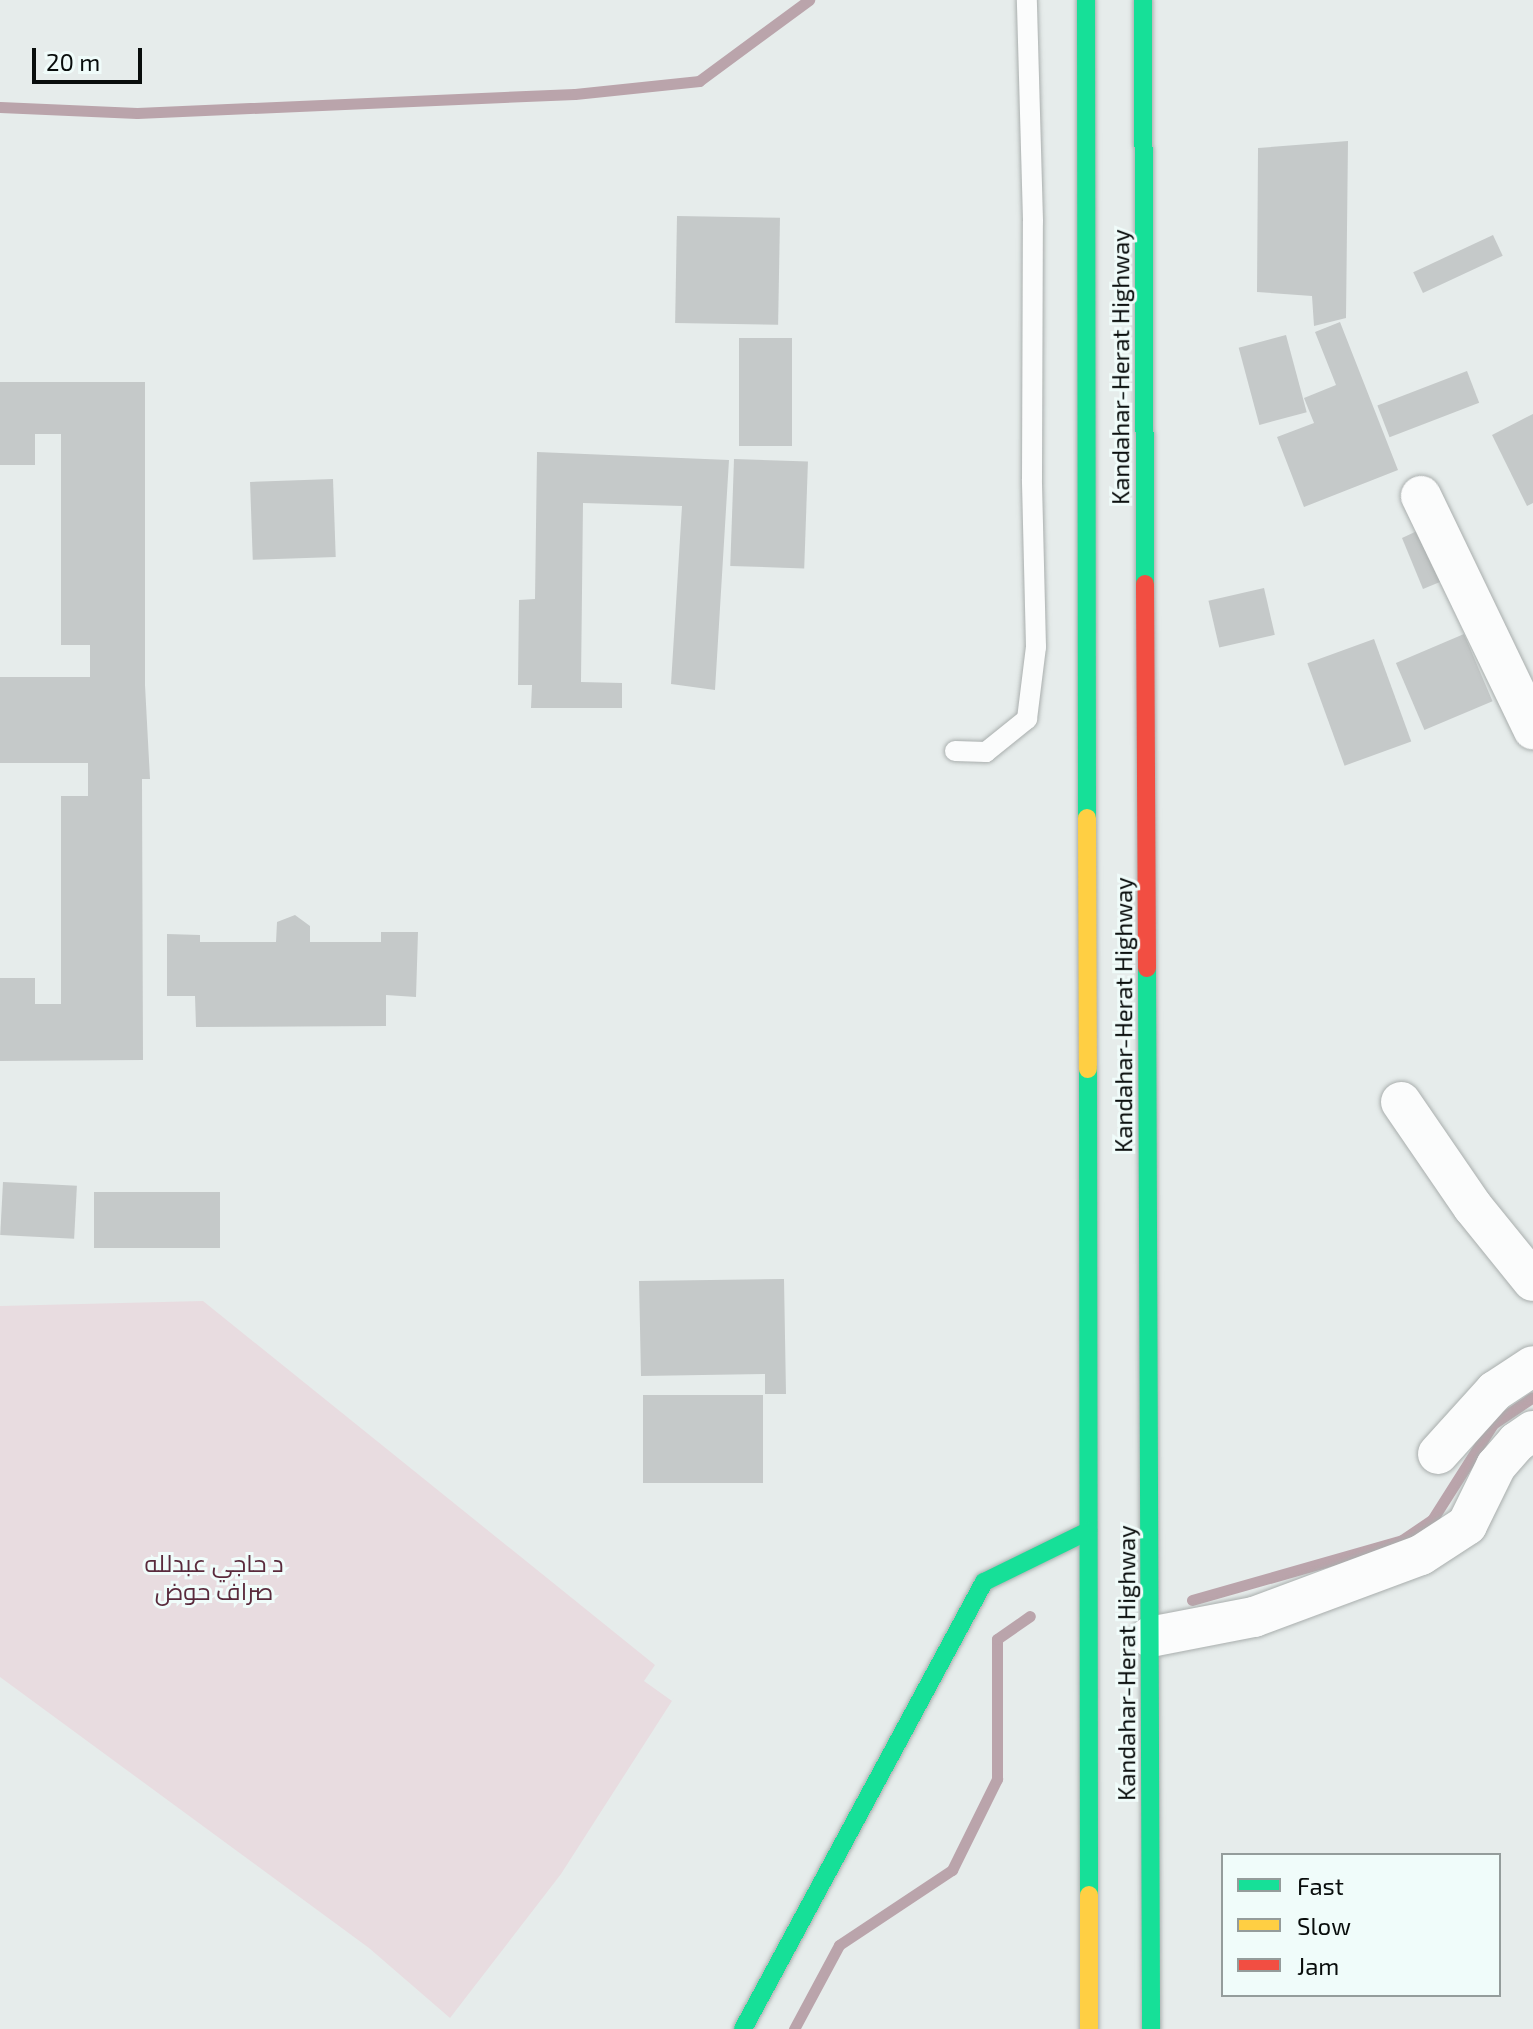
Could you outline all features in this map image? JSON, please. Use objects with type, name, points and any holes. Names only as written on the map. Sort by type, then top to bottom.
[{"type":"main road","name":"Kandahar-Herat Highway","points":[[1086,0],[1094,742],[1088,1531],[1089,2029]]},
{"type":"main road","name":"Kandahar-Herat Highway","points":[[1143,0],[1138,739],[1150,1637],[1151,2029]]},
{"type":"main road","points":[[743,2029],[984,1582],[1088,1531]]},
{"type":"street","points":[[1421,496],[1533,729]]},
{"type":"street","points":[[1401,1102],[1473,1207],[1533,1281]]},
{"type":"street","points":[[1438,1454],[1495,1391],[1533,1366]]},
{"type":"street","points":[[1150,1637],[1254,1617],[1421,1555],[1467,1525],[1496,1466],[1517,1442],[1533,1431]]},
{"type":"lane","points":[[955,751],[986,752],[1027,719],[1036,647],[1032,479],[1033,221],[1027,0]]},
{"type":"green space","name":"د حاجي عبدلله صراف حوض","points":[[203,1301],[655,1665],[644,1681],[672,1701],[561,1874],[450,2018],[369,1948],[0,1677],[0,1306]]},
{"type":"building","points":[[1348,141],[1346,318],[1314,326],[1312,296],[1257,292],[1258,148]]},
{"type":"building","points":[[677,216],[780,218],[778,325],[675,323]]},
{"type":"building","points":[[1493,235],[1503,256],[1423,293],[1413,272]]},
{"type":"building","points":[[1340,322],[1398,470],[1304,507],[1277,437],[1314,423],[1304,398],[1336,385],[1315,332]]},
{"type":"building","points":[[1286,335],[1307,412],[1259,425],[1239,348]]},
{"type":"building","points":[[739,338],[792,338],[792,446],[739,446]]},
{"type":"building","points":[[1467,371],[1479,403],[1390,437],[1377,405]]},
{"type":"building","points":[[0,382],[145,382],[145,685],[150,779],[142,779],[143,1060],[0,1061],[0,978],[35,978],[35,1004],[61,1004],[61,796],[88,796],[88,763],[0,763],[0,677],[90,677],[90,645],[61,645],[61,434],[35,434],[35,465],[0,465]]},
{"type":"building","points":[[1533,414],[1533,503],[1527,506],[1492,435]]},
{"type":"building","points":[[537,452],[729,460],[715,690],[671,684],[682,506],[583,503],[581,682],[622,683],[622,708],[531,708],[532,685],[518,685],[519,600],[535,599]]},
{"type":"building","points":[[734,459],[808,462],[804,569],[730,566]]},
{"type":"building","points":[[333,479],[336,557],[253,560],[250,482]]},
{"type":"building","points":[[1417,531],[1452,577],[1423,589],[1402,538]]},
{"type":"building","points":[[1264,588],[1275,635],[1219,648],[1208,601]]},
{"type":"building","points":[[1464,634],[1493,701],[1424,730],[1396,663]]},
{"type":"building","points":[[1374,639],[1411,741],[1345,766],[1307,663]]},
{"type":"building","points":[[295,915],[310,926],[310,942],[381,942],[381,932],[418,932],[416,997],[386,995],[386,1026],[196,1027],[195,996],[167,996],[167,934],[200,935],[200,942],[276,942],[277,922]]},
{"type":"building","points":[[3,1182],[77,1186],[74,1239],[0,1235]]},
{"type":"building","points":[[94,1192],[220,1192],[220,1248],[94,1248]]},
{"type":"building","points":[[784,1279],[786,1394],[765,1394],[765,1374],[641,1376],[639,1281]]},
{"type":"building","points":[[643,1395],[763,1395],[763,1483],[643,1483]]},
{"type":"waterway","points":[[0,107],[137,113],[575,94],[699,81],[809,0]]},
{"type":"waterway","points":[[1192,1600],[1402,1540],[1432,1520],[1493,1424],[1533,1397]]},
{"type":"waterway","points":[[794,2029],[839,1945],[952,1870],[997,1779],[997,1639],[1030,1616]]},
{"type":"traffic: fast","points":[[1086,0],[1087,818]]},
{"type":"traffic: fast","points":[[1143,0],[1145,584]]},
{"type":"traffic: fast","points":[[1147,968],[1151,2029]]},
{"type":"traffic: fast","points":[[1088,1069],[1089,1895]]},
{"type":"traffic: fast","points":[[743,2029],[984,1582],[1088,1531]]},
{"type":"traffic: slow","points":[[1087,818],[1088,1069]]},
{"type":"traffic: slow","points":[[1089,1895],[1089,2029]]},
{"type":"traffic: jam","points":[[1145,584],[1147,968]]}]
